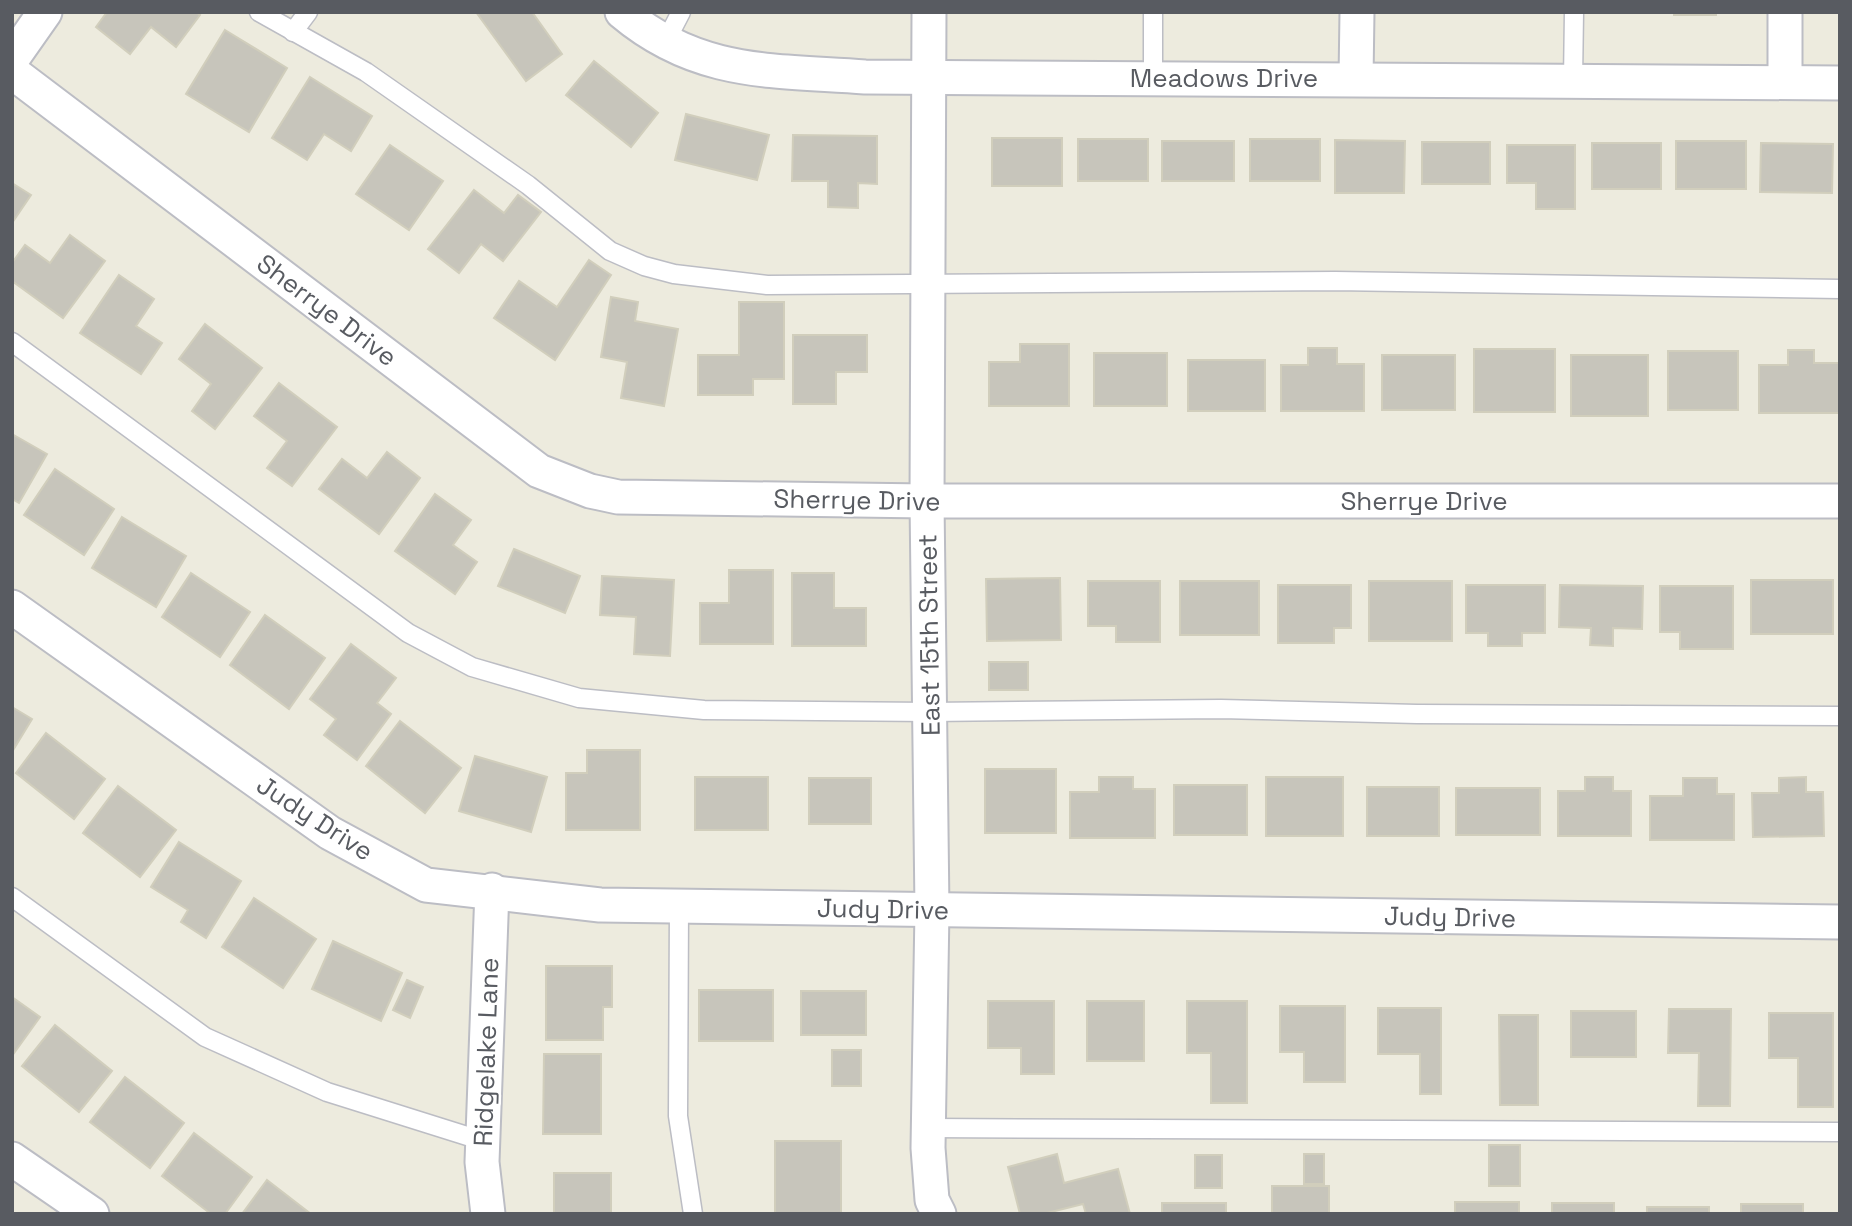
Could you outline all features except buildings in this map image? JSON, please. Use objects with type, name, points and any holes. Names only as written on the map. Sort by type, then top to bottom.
[{"type":"street","points":[[12,59],[45,12]]},
{"type":"street","name":"Meadows Drive","points":[[622,12],[674,27],[688,54],[733,68],[865,77],[1840,82]]},
{"type":"street","name":"East 15th Street","points":[[929,12],[927,501],[932,909],[928,1128],[932,1200],[939,1214]]},
{"type":"street","points":[[1356,79],[1357,12]]},
{"type":"street","points":[[1785,12],[1785,82]]},
{"type":"street","name":"Sherrye Drive","points":[[12,72],[539,471],[590,491],[618,497],[927,501],[1840,501]]},
{"type":"street","name":"Judy Drive","points":[[12,607],[330,833],[426,886],[492,890],[600,905],[1840,922]]},
{"type":"street","name":"Ridgelake Lane","points":[[488,1214],[482,1141],[492,890]]},
{"type":"street","points":[[12,1159],[92,1214]]},
{"type":"lane","points":[[259,12],[366,72],[528,185],[610,251],[643,266],[686,276],[767,285],[1335,281],[1840,289]]},
{"type":"lane","points":[[293,32],[308,12]]},
{"type":"lane","points":[[1153,12],[1153,78]]},
{"type":"lane","points":[[1573,80],[1574,12]]},
{"type":"lane","points":[[12,342],[408,633],[472,667],[593,699],[704,710],[930,712],[1221,709],[1417,714],[1840,716]]},
{"type":"lane","points":[[12,897],[205,1037],[327,1093],[482,1141]]},
{"type":"lane","points":[[679,906],[678,1116],[693,1214]]},
{"type":"lane","points":[[928,1128],[1840,1132]]}]
